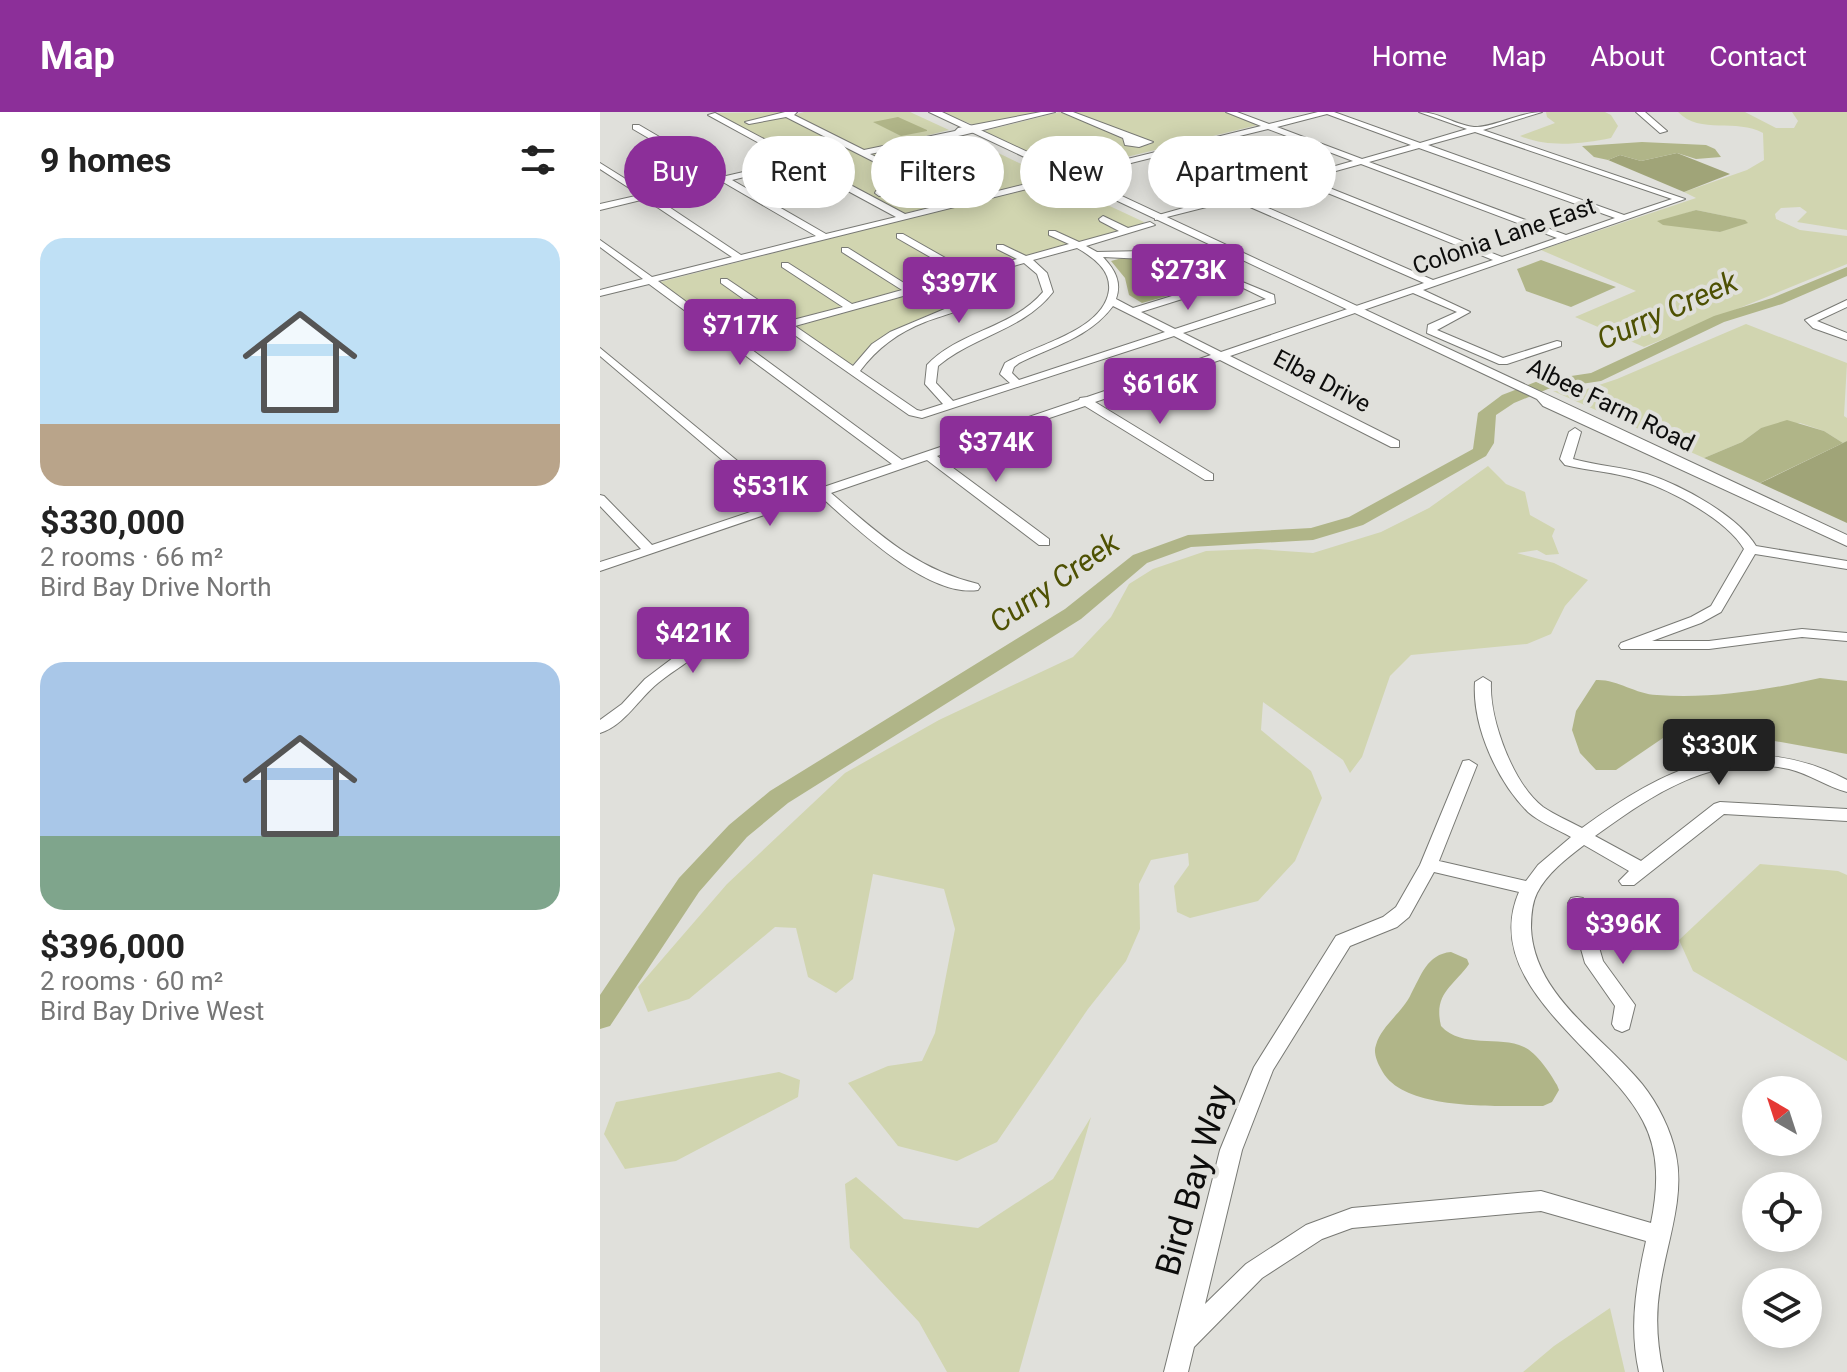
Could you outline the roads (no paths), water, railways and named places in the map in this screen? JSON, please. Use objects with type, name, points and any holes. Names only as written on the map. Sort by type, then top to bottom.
[{"type":"main road","points":[[918,112],[959,129]]},
{"type":"main road","points":[[934,112],[959,129]]},
{"type":"main road","name":"Albee Farm Road","points":[[959,129],[1020,158]]},
{"type":"main road","name":"Albee Farm Road","points":[[1129,208],[1506,380],[1542,396],[1558,399],[1847,528]]},
{"type":"main road","name":"Albee Farm Road","points":[[1542,396],[1548,403],[1598,427],[1847,541]]},
{"type":"street","points":[[749,122],[797,112]]},
{"type":"street","points":[[863,153],[934,138],[959,129],[1051,112]]},
{"type":"street","points":[[1066,112],[1125,136]]},
{"type":"street","points":[[1230,112],[1565,238]]},
{"type":"street","points":[[1231,136],[1327,112],[1623,218]]},
{"type":"street","points":[[1423,112],[1475,129]]},
{"type":"street","points":[[1336,169],[1538,112]]},
{"type":"street","points":[[1640,112],[1663,131]]},
{"type":"street","points":[[786,114],[871,157]]},
{"type":"street","points":[[712,115],[750,136]]},
{"type":"street","points":[[636,127],[651,136]]},
{"type":"street","name":"Colonia Lane East","points":[[600,567],[1681,199],[1475,129]]},
{"type":"street","points":[[600,165],[624,181]]},
{"type":"street","points":[[726,180],[824,237]]},
{"type":"street","points":[[600,293],[1020,188]]},
{"type":"street","points":[[855,192],[903,217]]},
{"type":"street","points":[[1336,192],[1501,260]]},
{"type":"street","points":[[600,207],[624,201]]},
{"type":"street","points":[[664,208],[739,258]]},
{"type":"street","points":[[733,340],[1127,231],[1197,208]]},
{"type":"street","points":[[1263,208],[1432,283]]},
{"type":"street","points":[[1103,219],[1127,231]]},
{"type":"street","points":[[1019,385],[1006,374],[1009,365],[1086,328],[1113,298],[1111,273],[1095,255],[1052,233]]},
{"type":"street","points":[[854,372],[868,353],[886,339],[974,299],[981,287],[969,275],[900,236]]},
{"type":"street","points":[[600,243],[900,464]]},
{"type":"street","points":[[952,407],[932,388],[932,368],[940,357],[960,343],[1019,319],[1039,305],[1047,289],[1047,280],[1039,269],[1000,247]]},
{"type":"street","points":[[845,250],[910,291]]},
{"type":"street","points":[[724,281],[913,413],[922,415],[1271,301],[1270,297],[1199,264],[1170,256],[1130,253],[1095,255]]},
{"type":"street","points":[[785,265],[850,307]]},
{"type":"street","points":[[1136,310],[1233,280]]},
{"type":"street","points":[[1414,290],[1465,312],[1432,327],[1431,331],[1491,359],[1510,362],[1557,344]]},
{"type":"street","name":"Elba Drive","points":[[1113,298],[1395,444]]},
{"type":"street","points":[[1847,303],[1811,318],[1810,322],[1847,337]]},
{"type":"street","points":[[600,351],[782,504]]},
{"type":"street","points":[[1088,402],[1209,477]]},
{"type":"street","points":[[1575,432],[1566,459],[1569,462],[1636,475],[1666,486],[1736,530],[1748,541],[1751,549]]},
{"type":"street","points":[[928,455],[1044,542]]},
{"type":"street","points":[[821,491],[911,565],[935,578],[973,587]]},
{"type":"street","points":[[600,499],[650,550]]},
{"type":"street","points":[[1751,549],[1847,565]]},
{"type":"street","points":[[1751,549],[1716,609],[1696,620],[1626,646],[1709,645],[1802,633],[1847,637]]},
{"type":"street","points":[[600,728],[627,707],[650,682],[702,643],[697,632],[674,615]]},
{"type":"street","points":[[1483,682],[1481,694],[1486,713],[1501,764],[1512,783],[1536,810],[1583,837],[1635,876],[1720,808],[1847,815]]},
{"type":"street","points":[[1651,1372],[1644,1327],[1669,1181],[1658,1129],[1630,1081],[1552,999],[1532,969],[1524,951],[1524,905],[1531,888],[1545,869],[1583,837],[1681,776],[1722,761],[1754,759],[1783,763],[1817,772],[1847,787]]},
{"type":"street","name":"Bird Bay Way","points":[[1176,1372],[1231,1150],[1264,1067],[1343,941],[1401,915],[1429,865],[1469,765]]},
{"type":"street","points":[[1429,865],[1531,888]]},
{"type":"street","points":[[1577,903],[1594,963],[1625,1005],[1622,1024]]},
{"type":"street","name":"Bird Bay Way","points":[[1183,1343],[1221,1301],[1254,1271],[1314,1232],[1352,1218],[1541,1201],[1659,1235]]},
{"type":"waterway","name":"Curry Creek","points":[[600,1018],[689,885],[738,831],[779,797],[1073,614],[1140,559],[1188,541],[1313,534],[1356,521],[1480,452],[1485,443],[1487,413],[1508,399],[1544,385],[1595,377],[1719,319],[1777,301],[1847,271]]}]
